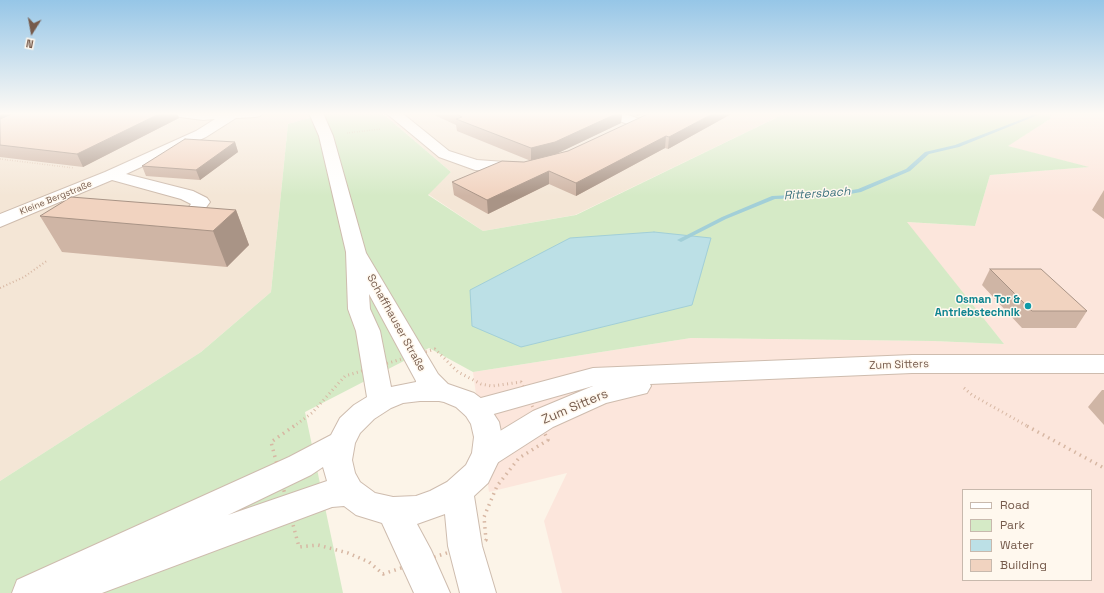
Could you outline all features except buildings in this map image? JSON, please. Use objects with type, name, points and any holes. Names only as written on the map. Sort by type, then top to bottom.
[{"type":"street","name":"Kleine Bergstraße","points":[[0,221],[111,175],[186,141]]},
{"type":"street","name":"Schaffhauser Straße","points":[[327,141],[356,252],[359,309],[368,331],[381,401]]},
{"type":"street","points":[[427,141],[444,154],[475,165],[524,169],[531,167]]},
{"type":"street","points":[[111,175],[187,195],[201,202],[191,216]]},
{"type":"street","name":"Schaffhauser Straße","points":[[356,252],[429,381],[439,391]]},
{"type":"street","name":"Zum Sitters","points":[[476,409],[593,377],[912,364],[1104,364]]},
{"type":"street","name":"Zum Sitters","points":[[487,454],[539,422],[600,394],[694,374]]},
{"type":"street","points":[[420,391],[439,391],[465,400],[476,409],[485,422],[488,437],[487,454],[477,474],[458,492],[438,503],[416,510],[393,511],[368,505],[349,492],[340,476],[337,460],[341,443],[350,426],[364,412],[381,401],[400,394],[420,391]]},
{"type":"street","points":[[30,593],[280,476],[341,443]]},
{"type":"street","points":[[52,593],[332,493],[349,492]]},
{"type":"street","points":[[458,492],[466,546],[478,593]]},
{"type":"street","points":[[393,511],[419,562],[432,593]]},
{"type":"path","points":[[0,159],[56,165],[111,175]]},
{"type":"path","points":[[0,288],[24,277],[48,260]]},
{"type":"path","points":[[435,349],[458,372],[481,384],[492,386],[521,382],[548,440],[519,458],[498,486],[484,517],[486,540],[383,574],[369,562],[348,552],[318,545],[299,547],[271,442],[312,413],[345,376],[414,355],[435,349]]},
{"type":"path","points":[[942,364],[958,384],[972,395],[1104,468]]},
{"type":"shaded area","points":[[0,141],[286,141],[271,292],[201,352],[0,481]]},
{"type":"shaded area","points":[[414,141],[729,141],[575,215],[483,231],[428,194],[451,172]]},
{"type":"shaded area","points":[[1015,141],[1104,141],[1104,593],[562,593],[544,521],[567,473],[489,492],[473,372],[691,338],[933,341],[1004,344],[906,222],[975,226],[990,175],[1087,167],[1007,146]]},
{"type":"green space","points":[[286,141],[414,141],[451,172],[428,195],[483,231],[576,215],[729,141],[1016,141],[1008,146],[1089,167],[990,175],[975,226],[907,222],[1004,344],[933,341],[691,338],[473,372],[429,348],[305,412],[343,593],[0,593],[0,481],[201,352],[271,292]]},
{"type":"water","points":[[654,232],[711,238],[692,305],[521,347],[472,326],[470,290],[570,238]]},
{"type":"waterway","name":"Rittersbach","points":[[681,240],[724,218],[774,197],[834,195],[859,191],[908,170],[927,153],[957,146],[971,141]]},
{"type":"place","name":"Osman Tor & Antriebstechnik","points":[[1028,306]]}]
